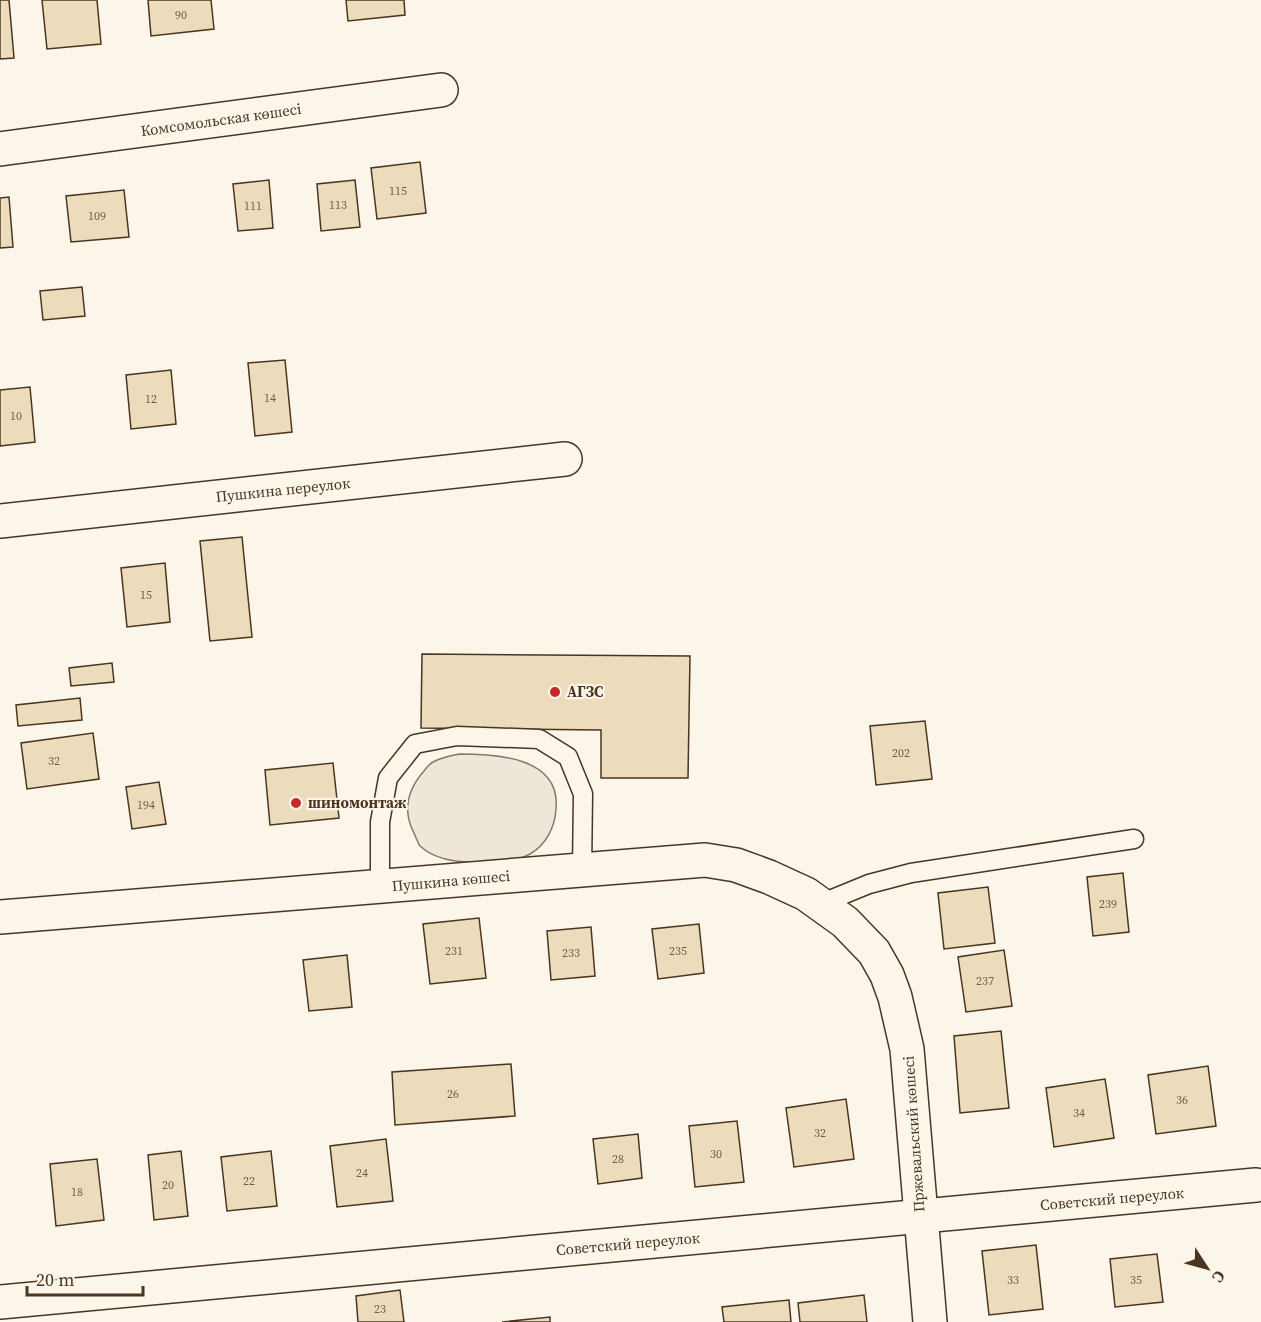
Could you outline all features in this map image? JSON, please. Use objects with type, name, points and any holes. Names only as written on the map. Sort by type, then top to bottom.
[{"type":"street","name":"Комсомольская көшесі","points":[[0,149],[441,90]]},
{"type":"street","name":"Пушкина переулок","points":[[0,521],[565,459]]},
{"type":"street","name":"Пушкина көшесі","points":[[0,917],[705,860],[736,865],[806,894],[845,922],[874,952]]},
{"type":"street","name":"Пржевальский көшесі","points":[[874,952],[896,997],[907,1049],[930,1322]]},
{"type":"street","name":"Советский переулок","points":[[0,1302],[1256,1185]]},
{"type":"lane","points":[[380,886],[380,822],[387,778],[415,744],[457,736],[539,739],[568,757],[583,794],[582,870]]},
{"type":"lane","points":[[820,904],[869,884],[911,873],[1134,838]]},
{"type":"shaded area","points":[[459,754],[491,755],[524,762],[538,769],[548,778],[555,792],[556,809],[552,829],[541,846],[517,859],[465,862],[436,856],[420,846],[409,821],[408,806],[411,791],[430,764],[436,760]]},
{"type":"building","points":[[0,0],[9,0],[14,58],[0,59]]},
{"type":"building","points":[[42,0],[97,0],[101,44],[47,49]]},
{"type":"building","points":[[148,0],[211,0],[214,29],[151,36]]},
{"type":"building","points":[[346,0],[404,0],[405,15],[348,21]]},
{"type":"building","points":[[420,162],[426,213],[377,219],[371,168]]},
{"type":"building","points":[[269,180],[273,228],[238,231],[233,184]]},
{"type":"building","points":[[355,180],[360,227],[321,231],[317,184]]},
{"type":"building","points":[[124,190],[129,237],[71,242],[66,196]]},
{"type":"building","points":[[9,197],[13,247],[0,248],[0,198]]},
{"type":"building","points":[[82,287],[85,316],[43,320],[40,291]]},
{"type":"building","points":[[285,360],[292,432],[255,436],[248,363]]},
{"type":"building","points":[[171,370],[176,424],[131,429],[126,375]]},
{"type":"building","points":[[30,387],[35,442],[0,446],[0,390]]},
{"type":"building","points":[[242,537],[252,637],[210,641],[200,541]]},
{"type":"building","points":[[165,563],[170,622],[127,627],[121,568]]},
{"type":"building","name":"АГЗС","points":[[422,654],[690,656],[688,778],[601,778],[601,730],[421,728]]},
{"type":"building","points":[[112,663],[114,682],[71,686],[69,668]]},
{"type":"building","points":[[80,698],[82,720],[18,726],[16,705]]},
{"type":"building","points":[[925,721],[932,779],[876,785],[870,726]]},
{"type":"building","points":[[93,733],[99,779],[27,789],[21,743]]},
{"type":"building","points":[[333,763],[339,818],[270,825],[265,770]]},
{"type":"building","points":[[159,782],[166,824],[132,829],[126,787]]},
{"type":"building","points":[[1123,873],[1129,932],[1093,936],[1087,877]]},
{"type":"building","points":[[988,887],[995,943],[944,949],[938,893]]},
{"type":"building","points":[[479,918],[486,978],[430,984],[423,924]]},
{"type":"building","points":[[699,924],[704,973],[658,979],[652,929]]},
{"type":"building","points":[[591,927],[595,976],[551,980],[547,931]]},
{"type":"building","points":[[1004,950],[1012,1006],[966,1012],[958,957]]},
{"type":"building","points":[[347,955],[352,1007],[309,1011],[303,960]]},
{"type":"building","points":[[1001,1031],[1009,1108],[960,1113],[954,1036]]},
{"type":"building","points":[[511,1064],[515,1116],[395,1125],[392,1072]]},
{"type":"building","points":[[1208,1066],[1216,1126],[1156,1134],[1148,1075]]},
{"type":"building","points":[[1105,1079],[1114,1138],[1054,1147],[1046,1088]]},
{"type":"building","points":[[846,1099],[854,1159],[794,1167],[786,1108]]},
{"type":"building","points":[[737,1121],[744,1182],[695,1187],[689,1126]]},
{"type":"building","points":[[638,1134],[642,1178],[598,1184],[593,1139]]},
{"type":"building","points":[[386,1139],[393,1201],[337,1207],[330,1146]]},
{"type":"building","points":[[181,1151],[188,1216],[154,1220],[148,1155]]},
{"type":"building","points":[[271,1151],[277,1206],[227,1211],[221,1157]]},
{"type":"building","points":[[97,1159],[104,1220],[56,1226],[50,1164]]},
{"type":"building","points":[[1036,1245],[1043,1309],[989,1315],[982,1251]]},
{"type":"building","points":[[1157,1254],[1163,1302],[1115,1307],[1110,1259]]},
{"type":"building","points":[[400,1290],[404,1322],[358,1322],[356,1296]]},
{"type":"building","points":[[864,1295],[867,1322],[800,1322],[798,1303]]},
{"type":"building","points":[[789,1300],[791,1322],[724,1322],[722,1307]]},
{"type":"building","points":[[550,1317],[550,1322],[502,1322]]},
{"type":"place","name":"АГЗС","points":[[555,692]]},
{"type":"place","name":"шиномонтаж","points":[[296,803]]}]
